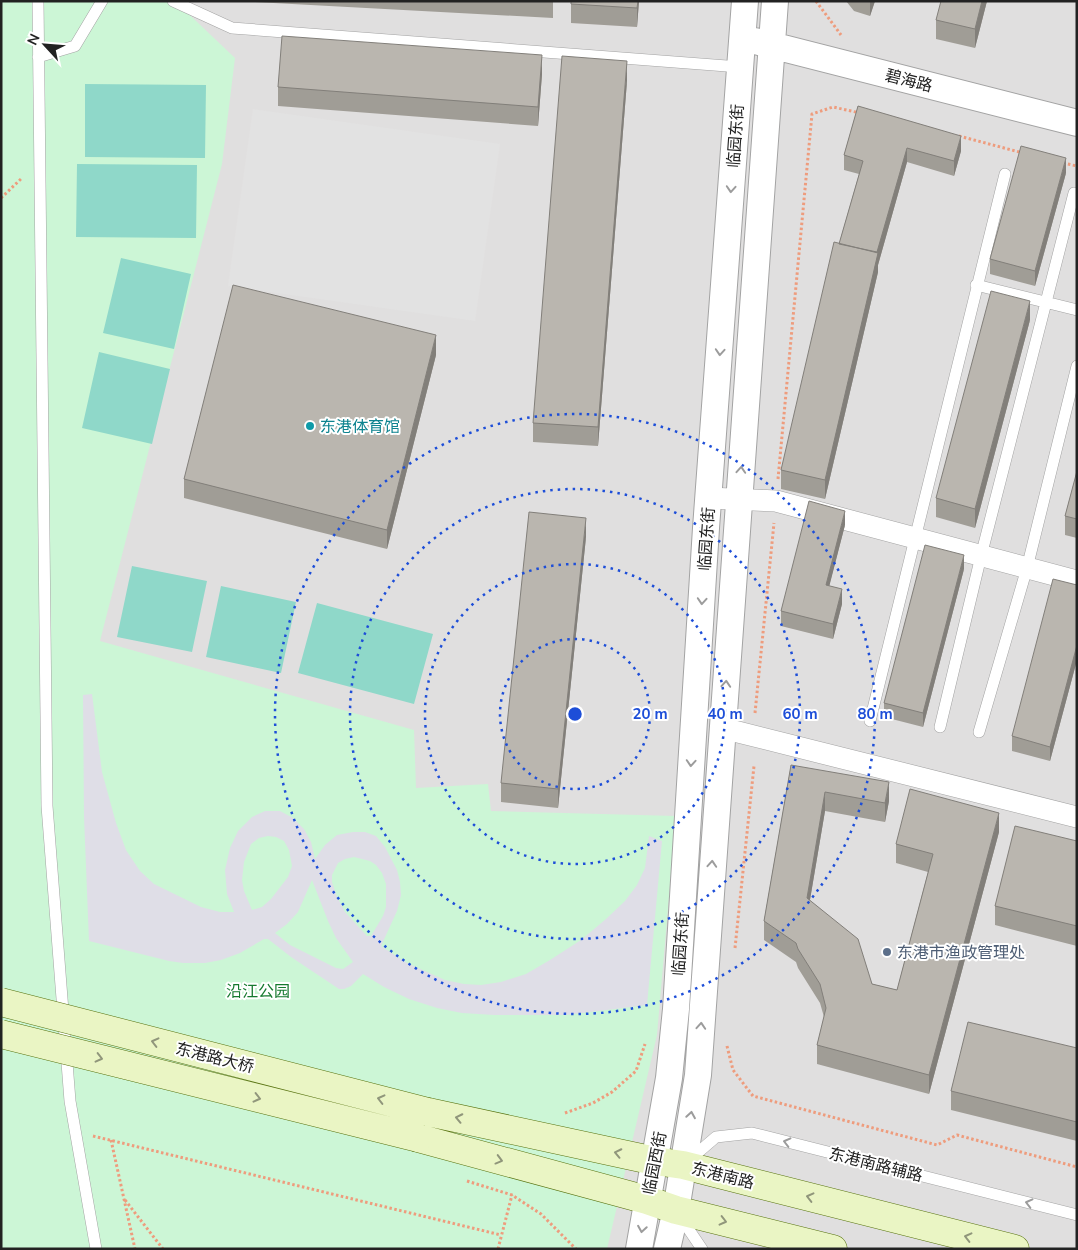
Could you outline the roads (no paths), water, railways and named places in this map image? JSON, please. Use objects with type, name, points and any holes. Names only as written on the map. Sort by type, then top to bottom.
[{"type":"main road","name":"东港路大桥","points":[[1,1002],[428,1112]]},
{"type":"main road","name":"东港路大桥","points":[[1,1034],[418,1138],[647,1200]]},
{"type":"main road","name":"东港南路","points":[[428,1112],[655,1161],[683,1165],[1015,1249]]},
{"type":"main road","points":[[647,1200],[676,1210],[833,1249]]},
{"type":"street","name":"临园东街","points":[[669,1078],[676,1009],[709,498],[745,1]]},
{"type":"street","name":"临园东街","points":[[698,1075],[775,1]]},
{"type":"street","name":"碧海路","points":[[742,38],[1077,123]]},
{"type":"street","points":[[709,498],[776,502],[1077,581]]},
{"type":"street","points":[[722,728],[1077,817]]},
{"type":"street","name":"临园西街","points":[[667,1249],[676,1210],[698,1075]]},
{"type":"street","name":"临园西街","points":[[639,1249],[669,1078]]},
{"type":"lane","points":[[38,1],[47,806],[70,1100],[96,1249]]},
{"type":"lane","points":[[38,57],[75,46],[102,1]]},
{"type":"lane","points":[[173,1],[232,28],[740,67]]},
{"type":"lane","points":[[870,721],[976,285],[1005,174]]},
{"type":"lane","points":[[940,727],[981,556],[1074,193]]},
{"type":"lane","points":[[976,285],[1077,310]]},
{"type":"lane","points":[[980,732],[1027,568],[1077,366]]},
{"type":"lane","name":"东港南路辅路","points":[[683,1165],[716,1137],[752,1133],[1077,1215]]},
{"type":"lane","points":[[676,1210],[702,1249]]},
{"type":"place","name":"东港体育馆","points":[[310,426]]},
{"type":"place","name":"东港市渔政管理处","points":[[887,952]]},
{"type":"park label","name":"沿江公园","points":[[258,991]]}]
